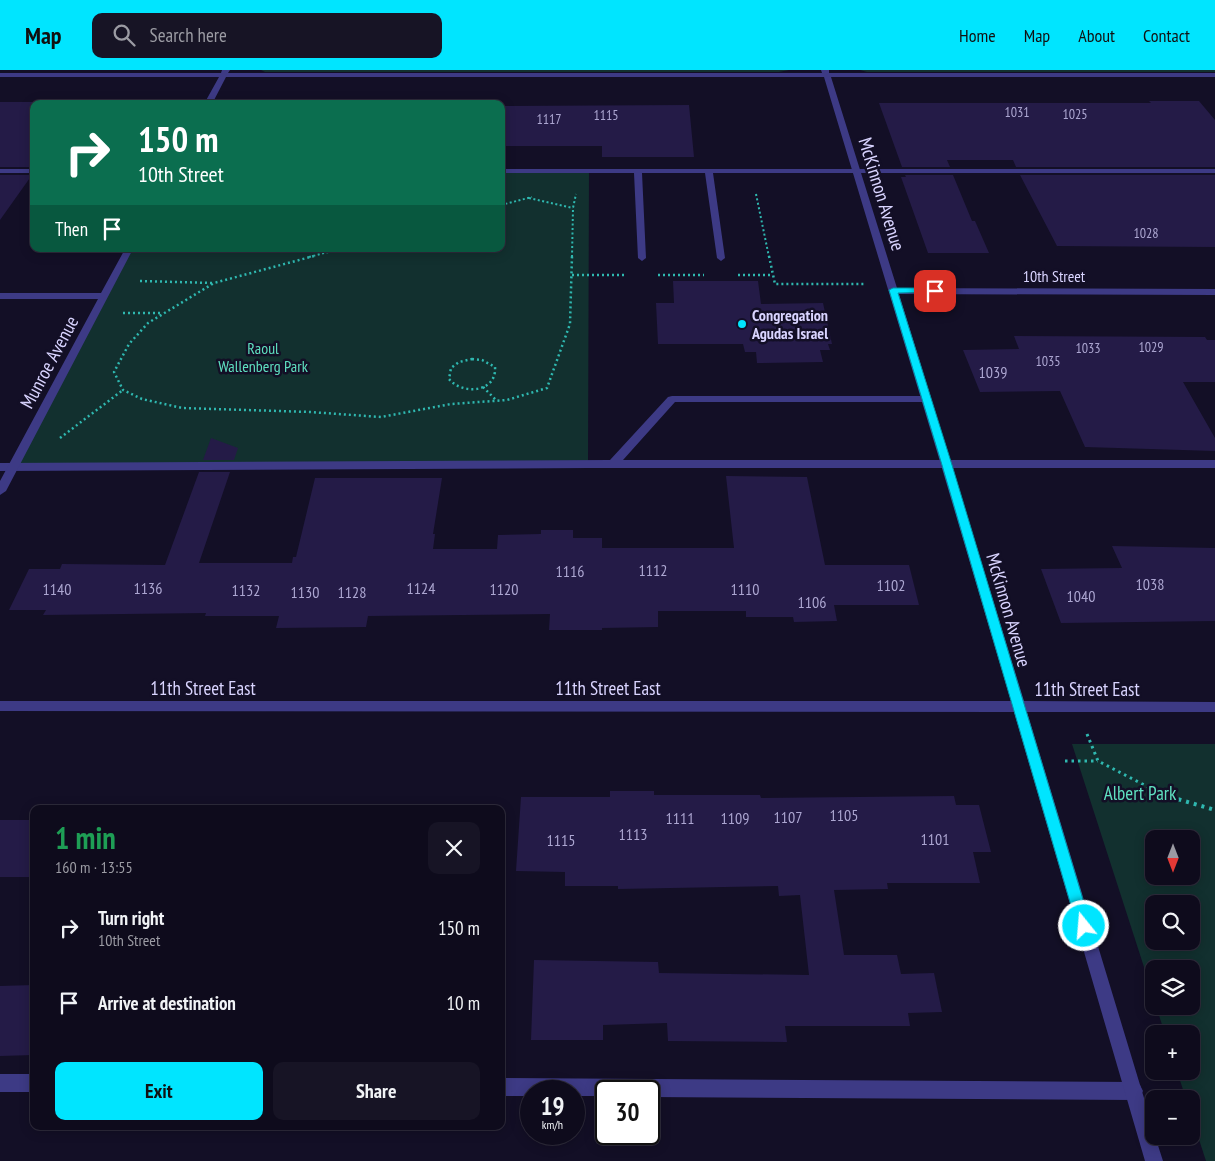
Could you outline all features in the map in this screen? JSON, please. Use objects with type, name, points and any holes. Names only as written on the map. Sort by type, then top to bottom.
[{"type":"street","points":[[210,100],[225,72]]},
{"type":"street","points":[[0,75],[225,72],[826,72],[1215,75]]},
{"type":"street","name":"McKinnon Avenue","points":[[826,72],[947,465],[1154,1161]]},
{"type":"street","points":[[0,171],[30,171]]},
{"type":"street","points":[[505,171],[1215,171]]},
{"type":"street","points":[[638,171],[642,258]]},
{"type":"street","points":[[709,171],[721,258]]},
{"type":"street","name":"Munroe Avenue","points":[[0,491],[127,252]]},
{"type":"street","name":"10th Street","points":[[893,290],[1215,292]]},
{"type":"street","points":[[0,296],[103,296]]},
{"type":"street","points":[[613,464],[672,399],[926,399]]},
{"type":"street","points":[[0,467],[1215,464]]},
{"type":"street","name":"11th Street East","points":[[0,706],[1215,707]]},
{"type":"street","points":[[0,1083],[30,1083]]},
{"type":"street","points":[[505,1087],[1134,1092]]},
{"type":"path","points":[[752,171],[775,284],[866,284],[862,270],[886,271]]},
{"type":"path","points":[[329,252],[214,283],[162,313],[148,323],[129,344],[114,372],[123,390],[142,399],[182,408],[310,412],[381,417],[451,404],[506,400],[547,388],[570,324],[573,208],[576,192]]},
{"type":"path","points":[[505,204],[537,195]]},
{"type":"path","points":[[528,198],[573,208]]},
{"type":"path","points":[[572,275],[629,275]]},
{"type":"path","points":[[658,275],[706,275]]},
{"type":"path","points":[[734,275],[772,275]]},
{"type":"path","points":[[112,280],[214,283]]},
{"type":"path","points":[[95,313],[162,313]]},
{"type":"path","points":[[482,360],[495,367],[497,372],[496,378],[483,387],[462,389],[448,380],[450,368],[463,361],[482,360]]},
{"type":"path","points":[[483,387],[497,401]]},
{"type":"path","points":[[42,466],[56,441],[123,390]]},
{"type":"path","points":[[1078,707],[1098,761],[1164,795],[1215,810]]},
{"type":"green space","points":[[261,70],[789,70],[779,72],[265,72]]},
{"type":"green space","points":[[860,70],[1215,70],[1215,72],[867,72]]},
{"type":"green space","name":"Raoul Wallenberg Park","points":[[505,171],[589,171],[588,464],[13,466],[127,252],[505,252]]},
{"type":"green space","name":"Albert Park","points":[[1072,744],[1215,744],[1215,1161],[1206,1161],[1200,1143],[1200,1090],[1183,1090],[1180,1080],[1200,1080],[1200,1025],[1162,1025],[1159,1015],[1200,1015],[1200,960],[1145,960],[1145,970]]},
{"type":"building","points":[[1149,101],[1199,101],[1215,120],[1215,167],[1016,167],[1013,160],[947,160],[950,167],[902,167],[879,103],[1151,103]]},
{"type":"building","points":[[0,102],[30,102],[30,167],[0,167]]},
{"type":"building","points":[[689,105],[694,157],[602,157],[602,146],[505,146],[505,106]]},
{"type":"building","points":[[0,175],[30,175],[30,178],[0,220]]},
{"type":"building","points":[[905,175],[953,175],[972,221],[975,221],[989,253],[928,253],[901,177],[906,177]]},
{"type":"building","points":[[1020,175],[1215,175],[1215,247],[1057,246]]},
{"type":"building","name":"Congregation Agudas Israel","points":[[673,281],[758,281],[761,304],[823,303],[832,344],[828,344],[830,350],[820,350],[823,362],[757,363],[756,352],[745,352],[743,344],[658,344],[656,303],[674,303]]},
{"type":"building","points":[[1014,336],[1205,337],[1207,340],[1215,340],[1215,382],[1183,382],[1215,438],[1215,451],[1085,447],[1060,391],[980,392],[963,350],[1019,349]]},
{"type":"building","points":[[211,438],[238,448],[234,460],[203,460]]},
{"type":"building","points":[[199,472],[230,472],[199,563],[292,563],[293,557],[296,557],[315,478],[442,478],[433,534],[435,534],[433,549],[497,549],[498,535],[541,534],[541,530],[573,530],[573,538],[602,538],[602,548],[734,548],[726,476],[807,477],[825,565],[909,565],[919,605],[834,605],[837,621],[794,622],[793,617],[746,617],[746,611],[658,611],[658,627],[602,628],[602,630],[549,630],[550,614],[368,616],[366,627],[276,628],[279,616],[205,616],[206,613],[43,615],[46,610],[9,610],[29,569],[60,569],[62,564],[165,565]]},
{"type":"building","points":[[1112,546],[1215,548],[1215,621],[1061,623],[1041,569],[1122,568]]},
{"type":"building","points":[[610,791],[654,791],[654,795],[760,795],[761,798],[954,796],[956,805],[979,805],[991,852],[973,852],[980,883],[887,883],[888,889],[834,890],[844,955],[897,955],[901,974],[934,973],[942,1012],[908,1013],[910,1026],[785,1026],[787,1042],[668,1041],[667,1023],[603,1025],[603,1040],[531,1040],[534,960],[658,962],[659,973],[809,975],[800,895],[779,896],[778,886],[618,889],[618,886],[565,886],[565,872],[516,871],[521,797],[610,797]]},
{"type":"building","points":[[0,820],[30,820],[30,877],[0,877]]},
{"type":"building","points":[[30,985],[30,1055],[0,1056],[0,986]]},
{"type":"place","name":"Congregation Agudas Israel","points":[[742,324]]},
{"type":"route","points":[[935,291],[893,290],[1084,926]]}]
